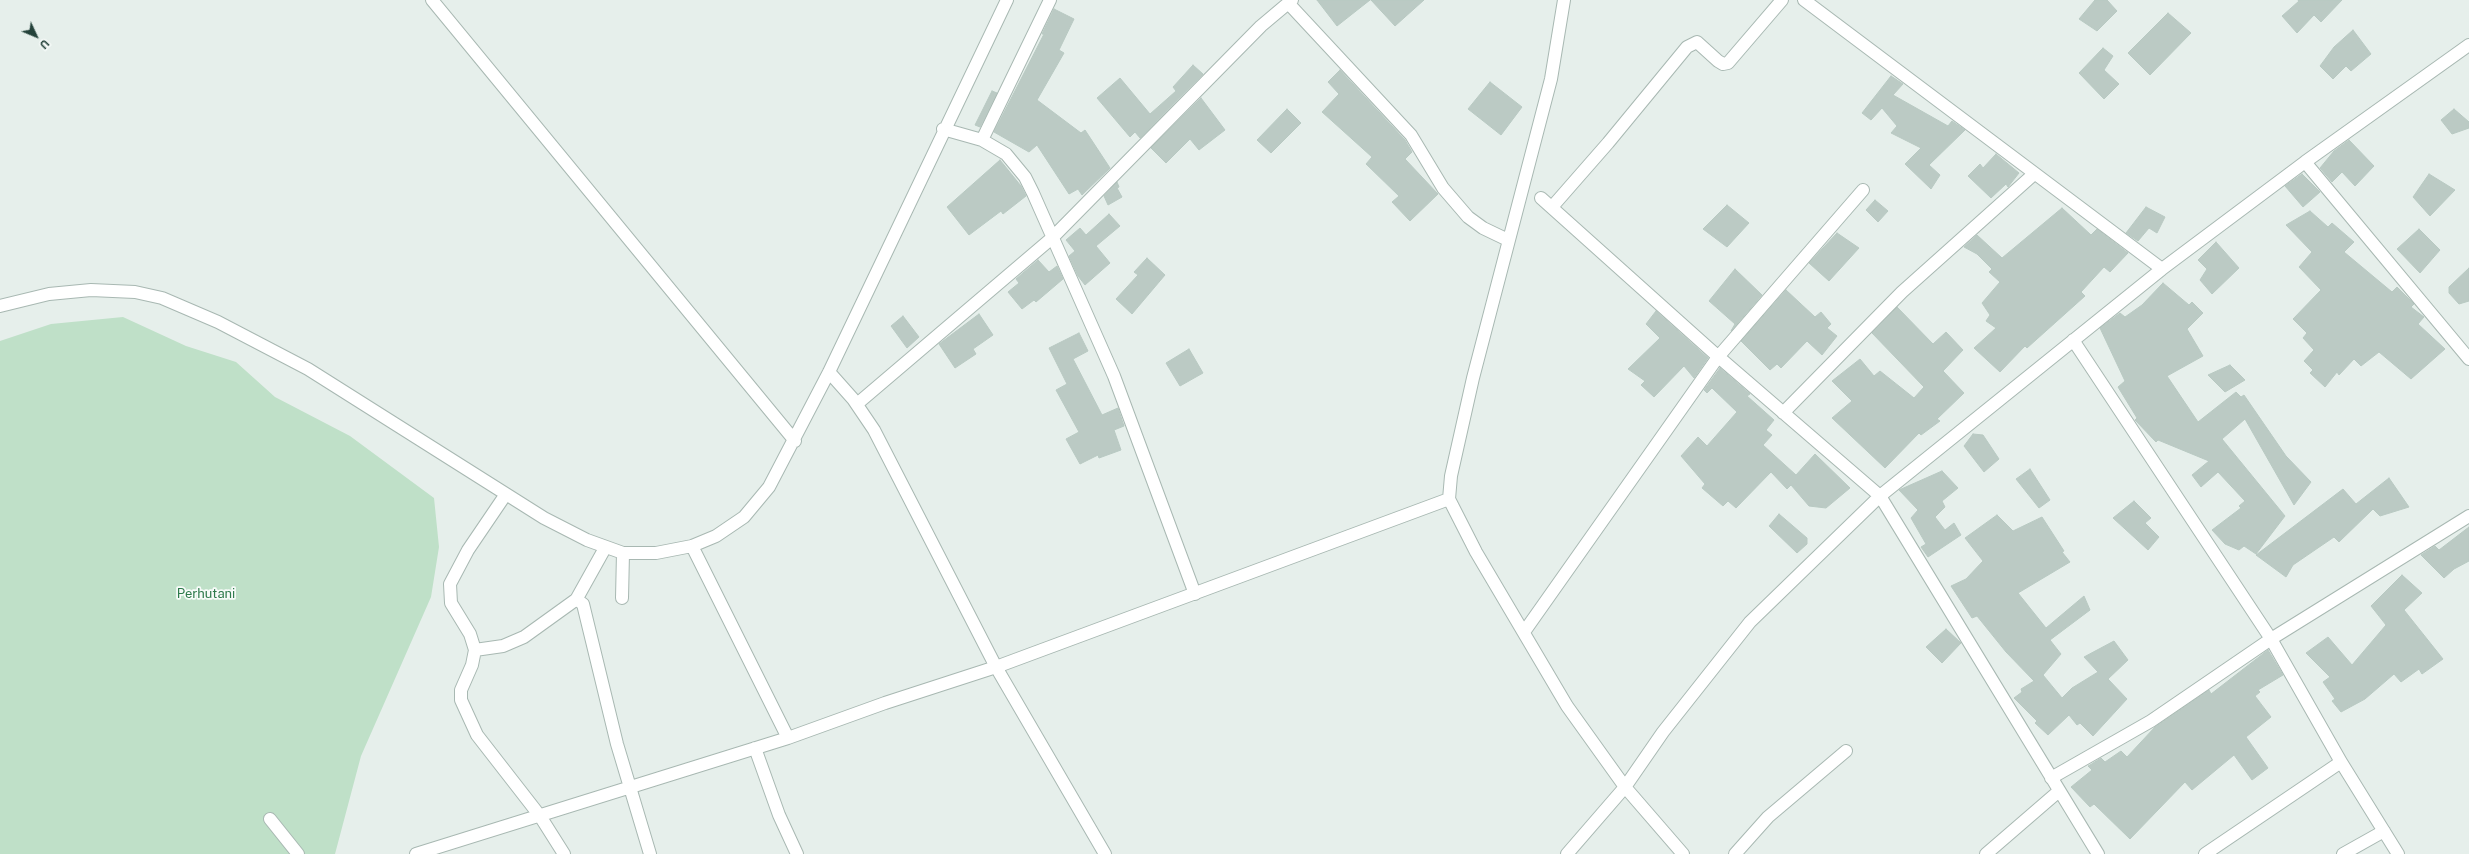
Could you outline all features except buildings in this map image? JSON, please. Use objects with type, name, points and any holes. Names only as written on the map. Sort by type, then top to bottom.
[{"type":"street","points":[[432,0],[795,441]]},
{"type":"street","points":[[0,306],[49,294],[91,290],[135,292],[183,306],[308,368],[544,518],[605,548],[623,553],[656,553],[692,546],[716,536],[744,517],[769,487],[795,441],[829,372],[1007,0]]},
{"type":"street","points":[[974,138],[1050,0]]},
{"type":"street","points":[[1564,0],[1551,79],[1473,378],[1451,476],[1449,499],[1476,552],[1567,706],[1625,787],[1682,854]]},
{"type":"street","points":[[1552,207],[1608,143],[1687,47],[1697,42],[1722,64],[1728,63],[1782,0]]},
{"type":"street","points":[[1804,0],[2162,269]]},
{"type":"street","points":[[855,402],[1052,238],[1261,26],[1291,2],[1411,135],[1443,188],[1468,217],[1483,228],[1508,240]]},
{"type":"street","points":[[1567,854],[1625,787],[1694,692],[1750,622],[1880,496],[2162,269],[2305,162],[2469,45]]},
{"type":"street","points":[[944,129],[974,138],[1006,154],[1025,177],[1130,416],[1195,594]]},
{"type":"street","points":[[2305,162],[2469,359]]},
{"type":"street","points":[[1783,413],[1902,292],[2034,174]]},
{"type":"street","points":[[1524,632],[1718,357],[1863,190]]},
{"type":"street","points":[[1541,198],[1718,357],[1880,496],[2098,854]]},
{"type":"street","points":[[2073,340],[2271,638],[2341,762],[2398,854]]},
{"type":"street","points":[[829,372],[855,402],[874,430],[996,667],[1105,854]]},
{"type":"street","points":[[506,494],[468,550],[450,584],[451,603],[470,634],[475,650],[472,665],[461,693],[466,715],[477,735],[540,816],[564,854]]},
{"type":"street","points":[[416,854],[788,738],[886,703],[996,667],[1449,499]]},
{"type":"street","points":[[2051,778],[2150,721],[2271,638],[2469,516]]},
{"type":"street","points":[[692,546],[788,738]]},
{"type":"street","points":[[475,650],[493,649],[524,637],[576,600],[605,548]]},
{"type":"street","points":[[622,598],[623,553]]},
{"type":"street","points":[[576,600],[582,604],[585,610],[606,701],[650,854]]},
{"type":"street","points":[[755,748],[779,815],[797,854]]},
{"type":"street","points":[[1735,854],[1768,817],[1846,750]]},
{"type":"street","points":[[2205,854],[2341,762]]},
{"type":"street","points":[[1986,854],[2059,791]]},
{"type":"street","points":[[270,818],[298,854]]},
{"type":"street","points":[[2344,854],[2384,831]]},
{"type":"green space","name":"Perhutani","points":[[123,317],[186,346],[236,362],[275,397],[350,436],[434,498],[439,547],[431,597],[361,756],[335,854],[0,854],[0,341],[51,324]]}]
